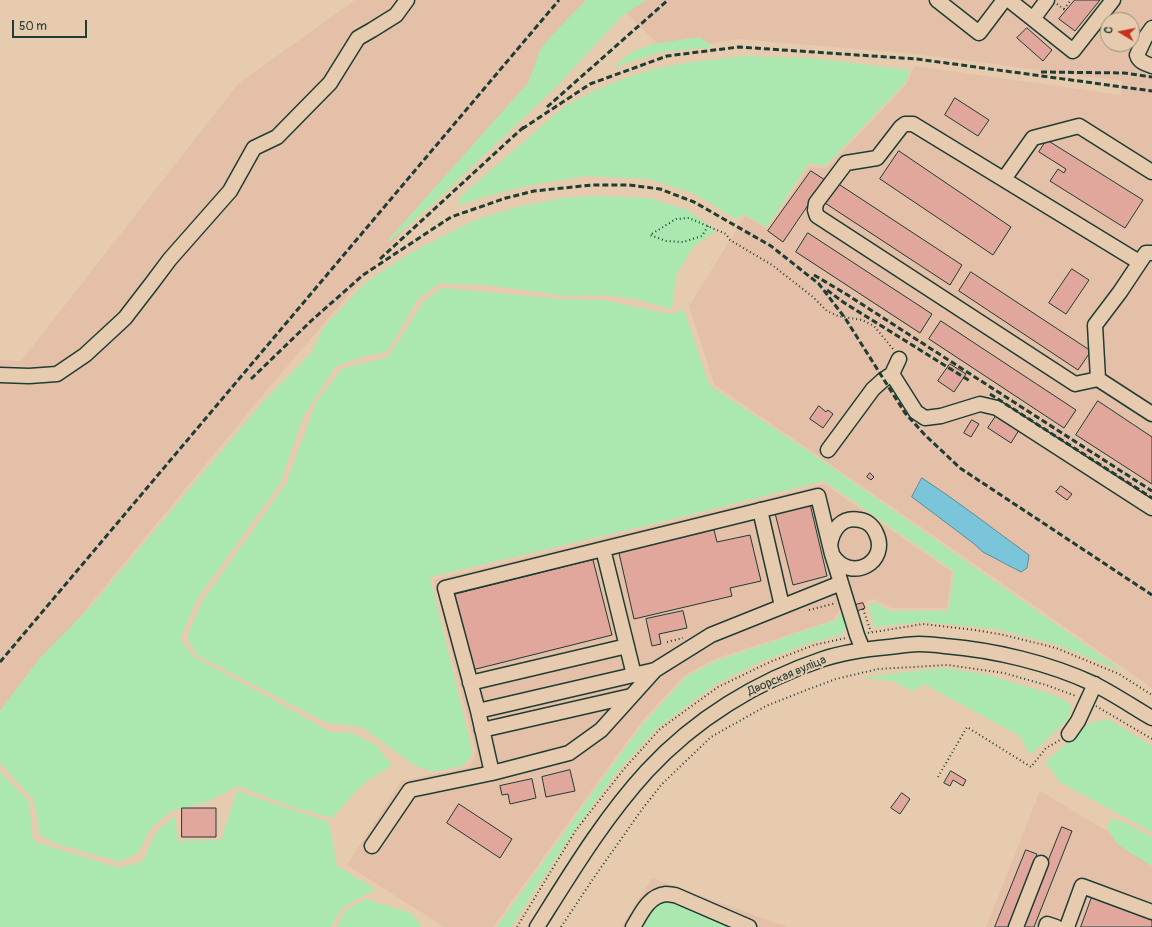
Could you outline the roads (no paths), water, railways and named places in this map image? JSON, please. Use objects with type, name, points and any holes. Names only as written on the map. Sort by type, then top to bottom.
[{"type":"street","points":[[0,375],[29,376],[57,374],[84,355],[125,318],[170,259],[230,191],[254,148],[277,137],[330,83],[358,38],[396,15],[407,0]]},
{"type":"street","points":[[937,0],[979,33],[1004,0]]},
{"type":"street","points":[[1009,0],[1073,51],[1113,0]]},
{"type":"street","points":[[1033,19],[1047,0]]},
{"type":"street","points":[[1152,28],[1145,38],[1137,55],[1138,59],[1152,66]]},
{"type":"street","points":[[1139,262],[912,124],[906,124],[901,127],[877,158],[846,163],[816,203],[815,210],[817,216],[1074,384],[1098,379],[1152,414]]},
{"type":"street","points":[[1004,179],[1033,138],[1079,126],[1152,172]]},
{"type":"street","points":[[1098,379],[1095,325],[1120,292],[1146,253],[1152,253]]},
{"type":"street","points":[[828,450],[872,389],[892,374],[899,359]]},
{"type":"street","points":[[892,374],[916,412],[925,418],[941,416],[980,404],[997,408],[1152,508]]},
{"type":"street","points":[[492,773],[478,712],[445,588],[818,496],[831,550],[863,650]]},
{"type":"street","points":[[760,510],[782,606]]},
{"type":"street","points":[[853,519],[862,520],[869,524],[875,530],[878,537],[878,554],[873,561],[866,566],[850,568],[842,565],[836,560],[831,550],[831,538],[834,531],[839,525],[853,519]]},
{"type":"street","points":[[603,549],[634,675]]},
{"type":"street","points":[[372,846],[410,790],[492,773],[569,753],[601,730],[654,670],[711,635],[841,583],[850,568]]},
{"type":"street","name":"Дворская вуліца","points":[[537,927],[590,844],[623,799],[647,770],[674,744],[695,727],[737,698],[780,676],[824,659],[863,650],[919,644],[973,648],[1025,660],[1064,672],[1094,684],[1152,718]]},
{"type":"street","points":[[470,683],[627,646]]},
{"type":"street","points":[[478,712],[654,670]]},
{"type":"street","points":[[1069,734],[1078,722],[1094,684]]},
{"type":"street","points":[[482,730],[631,696]]},
{"type":"street","points":[[1016,927],[1041,863]]},
{"type":"street","points":[[1067,927],[1082,886],[1152,912]]},
{"type":"street","points":[[632,927],[647,905],[654,898],[665,894],[675,895],[749,927]]},
{"type":"street","points":[[1046,927],[1047,924],[1056,927]]},
{"type":"water","points":[[922,478],[963,506],[1029,555],[1027,568],[1021,572],[983,552],[912,497]]},
{"type":"railway","points":[[0,662],[559,0]]},
{"type":"railway","points":[[547,107],[668,0]]},
{"type":"railway","points":[[522,129],[590,84],[667,56],[739,47],[917,59],[1152,91]]},
{"type":"railway","points":[[1041,72],[1124,73],[1152,77]]},
{"type":"railway","points":[[380,259],[526,125]]},
{"type":"railway","points":[[251,379],[311,321],[363,275],[451,217],[506,198],[534,191],[592,185],[629,185],[660,189],[694,202],[771,246],[819,284],[845,318],[905,413],[925,435],[960,468],[1152,595]]},
{"type":"railway","points":[[814,275],[846,294],[1152,491]]},
{"type":"railway","points":[[827,290],[843,302],[970,381]]},
{"type":"railway","points":[[990,394],[1152,498]]}]
